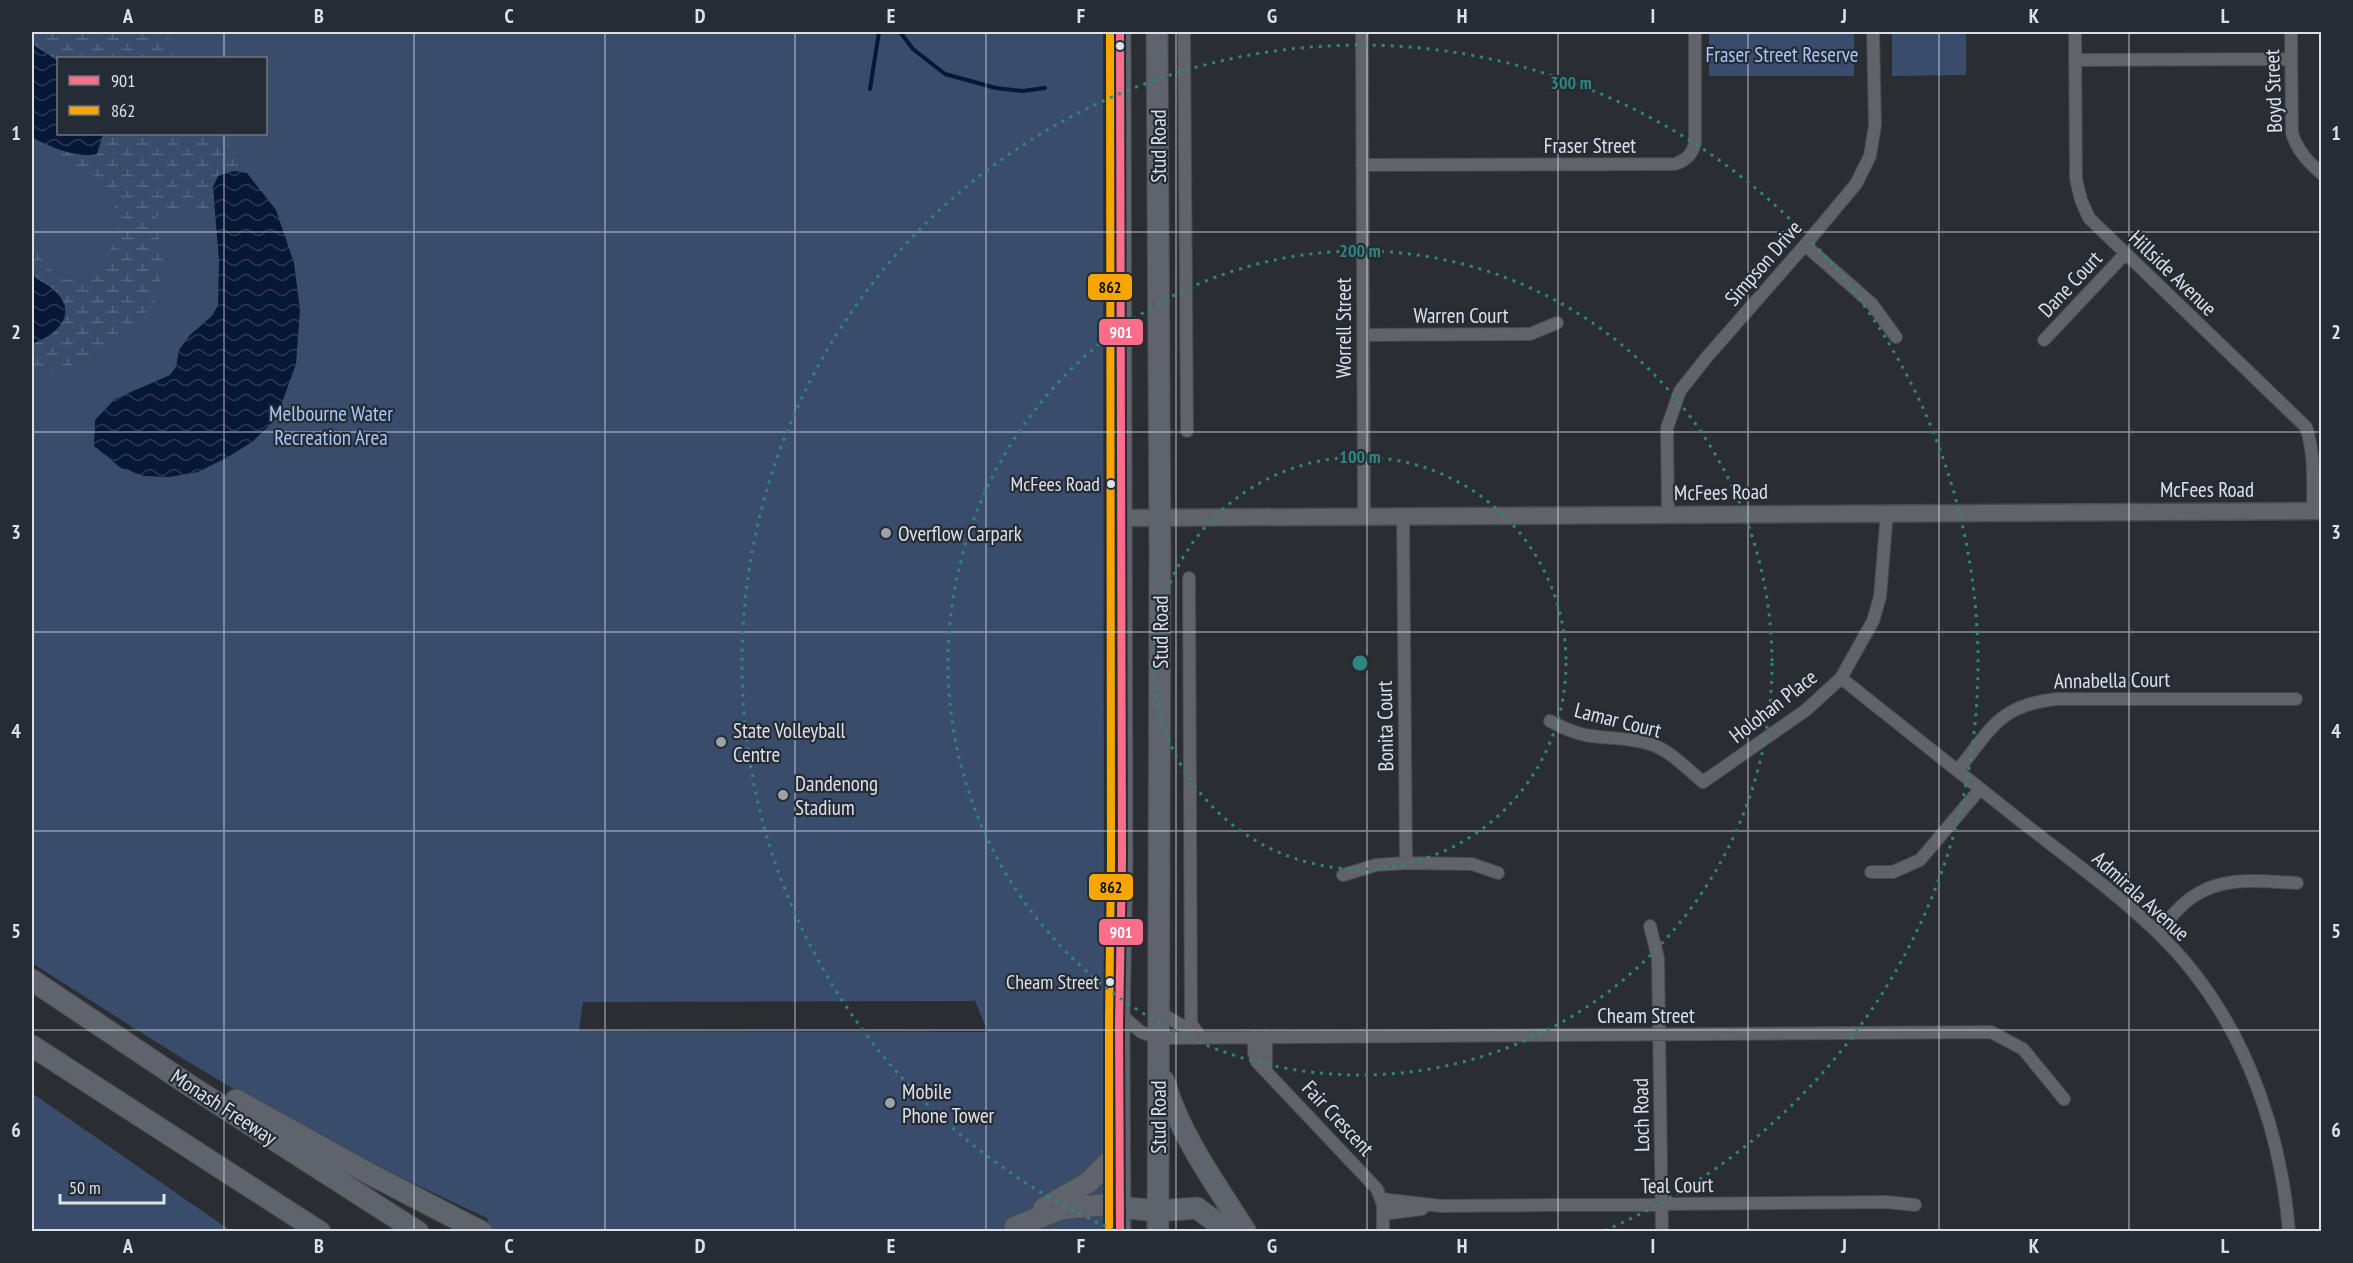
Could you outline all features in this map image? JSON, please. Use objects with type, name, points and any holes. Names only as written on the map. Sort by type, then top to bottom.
[{"type":"highway","name":"Stud Road","points":[[1120,32],[1122,862],[1119,1013],[1120,1232]]},
{"type":"highway","name":"Stud Road","points":[[1157,32],[1160,517],[1158,1221]]},
{"type":"highway","name":"Monash Freeway","points":[[32,980],[418,1232]]},
{"type":"highway","points":[[99,1024],[368,1173],[482,1232]]},
{"type":"highway","points":[[32,1046],[320,1232]]},
{"type":"highway","points":[[1158,1061],[1172,1106],[1186,1136],[1246,1232]]},
{"type":"highway","points":[[1011,1229],[1089,1182],[1119,1151]]},
{"type":"highway","points":[[1011,1229],[1061,1209],[1101,1206],[1119,1208],[1158,1221],[1197,1208],[1229,1232]]},
{"type":"street","name":"Stud Road","points":[[1184,32],[1187,431]]},
{"type":"street","name":"Worrell Street","points":[[1362,32],[1364,516]]},
{"type":"street","name":"Fraser Street","points":[[1362,165],[1664,164],[1683,162],[1693,151],[1695,143],[1695,32]]},
{"type":"street","name":"Simpson Drive","points":[[1668,515],[1667,428],[1680,391],[1856,184],[1870,156],[1875,125],[1874,32]]},
{"type":"street","name":"Hillside Avenue","points":[[2075,32],[2076,179],[2081,200],[2090,218],[2306,427],[2311,441],[2318,511]]},
{"type":"street","name":"Boyd Street","points":[[2291,32],[2292,133],[2300,152],[2322,174]]},
{"type":"street","points":[[2075,60],[2290,60]]},
{"type":"street","points":[[1805,245],[1872,304],[1896,337]]},
{"type":"street","name":"Dane Court","points":[[2044,340],[2125,254]]},
{"type":"street","name":"Warren Court","points":[[1363,335],[1530,334],[1557,323]]},
{"type":"street","name":"McFees Road","points":[[1120,518],[2318,511]]},
{"type":"street","name":"Holohan Place","points":[[1703,782],[1806,710],[1841,678],[1873,621],[1880,597],[1887,512]]},
{"type":"street","name":"Bonita Court","points":[[1403,516],[1406,863]]},
{"type":"street","name":"Stud Road","points":[[1189,578],[1191,1023],[1200,1037]]},
{"type":"street","name":"Admirala Avenue","points":[[1841,678],[2094,878],[2157,932],[2187,966],[2221,1014],[2250,1066],[2264,1101],[2284,1181],[2289,1232]]},
{"type":"street","name":"Annabella Court","points":[[1958,770],[2000,719],[2030,702],[2057,699],[2296,699]]},
{"type":"street","name":"Lamar Court","points":[[1550,721],[1572,732],[1652,744],[1668,753],[1703,782]]},
{"type":"street","points":[[1871,872],[1893,872],[1920,860],[1980,789]]},
{"type":"street","points":[[1344,875],[1360,868],[1406,863],[1472,864],[1498,873]]},
{"type":"street","points":[[2157,932],[2188,900],[2213,886],[2240,881],[2297,883]]},
{"type":"street","name":"Loch Road","points":[[1650,926],[1658,958],[1662,1232]]},
{"type":"street","points":[[1159,1012],[1200,1037]]},
{"type":"street","name":"Cheam Street","points":[[1119,1013],[1141,1032],[1158,1038],[1991,1032],[2023,1049],[2064,1099]]},
{"type":"street","name":"Fair Crescent","points":[[1260,1037],[1266,1069],[1377,1189],[1381,1199],[1383,1232]]},
{"type":"street","name":"Teal Court","points":[[1381,1199],[1441,1206],[1887,1202],[1914,1204]]},
{"type":"street","name":"Teal Court","points":[[1383,1214],[1441,1206]]},
{"type":"green space","name":"Melbourne Water Recreation Area","points":[[32,32],[1103,32],[1104,1032],[1107,1231],[491,1231],[487,1218],[324,1139],[180,1057],[32,963]],"holes":[[[974,999],[988,1032],[579,1031],[583,1002],[973,1001]]]},
{"type":"green space","points":[[32,32],[164,32],[180,57],[57,57],[57,60],[32,44]]},
{"type":"green space","name":"Fraser Street Reserve","points":[[1709,32],[1854,32],[1854,76],[1709,76]]},
{"type":"green space","name":"Fraser Street Reserve","points":[[1892,32],[1966,32],[1966,75],[1892,76]]},
{"type":"green space","points":[[103,135],[224,135],[247,173],[234,171],[219,176],[213,187],[216,215],[168,210],[158,215],[156,224],[163,255],[158,292],[149,309],[130,328],[72,365],[32,373],[32,344],[55,332],[65,318],[63,306],[57,294],[32,273],[32,243],[52,272],[61,278],[70,280],[79,278],[96,268],[110,252],[116,235],[117,222],[113,201],[107,188],[98,178],[48,155],[32,143],[32,137],[63,151],[97,154]]},
{"type":"green space","points":[[32,1093],[231,1231],[32,1231]]},
{"type":"water","points":[[32,44],[57,60],[57,135],[103,135],[97,154],[90,155],[54,148],[32,137]]},
{"type":"water","points":[[234,171],[247,173],[276,210],[294,263],[300,310],[296,364],[276,419],[252,442],[198,472],[169,477],[144,476],[121,468],[94,446],[95,420],[115,399],[170,375],[176,367],[179,350],[190,335],[212,316],[218,305],[219,260],[213,187],[218,176]]},
{"type":"water","points":[[32,273],[57,293],[65,310],[64,318],[55,331],[32,344]]},
{"type":"waterway","points":[[870,89],[879,32]]},
{"type":"waterway","points":[[900,32],[913,49],[945,74],[996,88],[1022,91],[1045,88]]},
{"type":"transit line","name":"862","points":[[1109,1232],[1110,32]]},
{"type":"transit line","name":"901","points":[[1120,32],[1122,862],[1119,1023],[1120,1232]]},
{"type":"place","name":"McFees Road","points":[[1111,484]]},
{"type":"place","name":"Overflow Carpark","points":[[886,533]]},
{"type":"place","name":"State Volleyball Centre","points":[[721,742]]},
{"type":"place","name":"Dandenong Stadium","points":[[783,795]]},
{"type":"place","name":"Cheam Street","points":[[1110,982]]},
{"type":"place","name":"Mobile Phone Tower","points":[[890,1103]]}]
